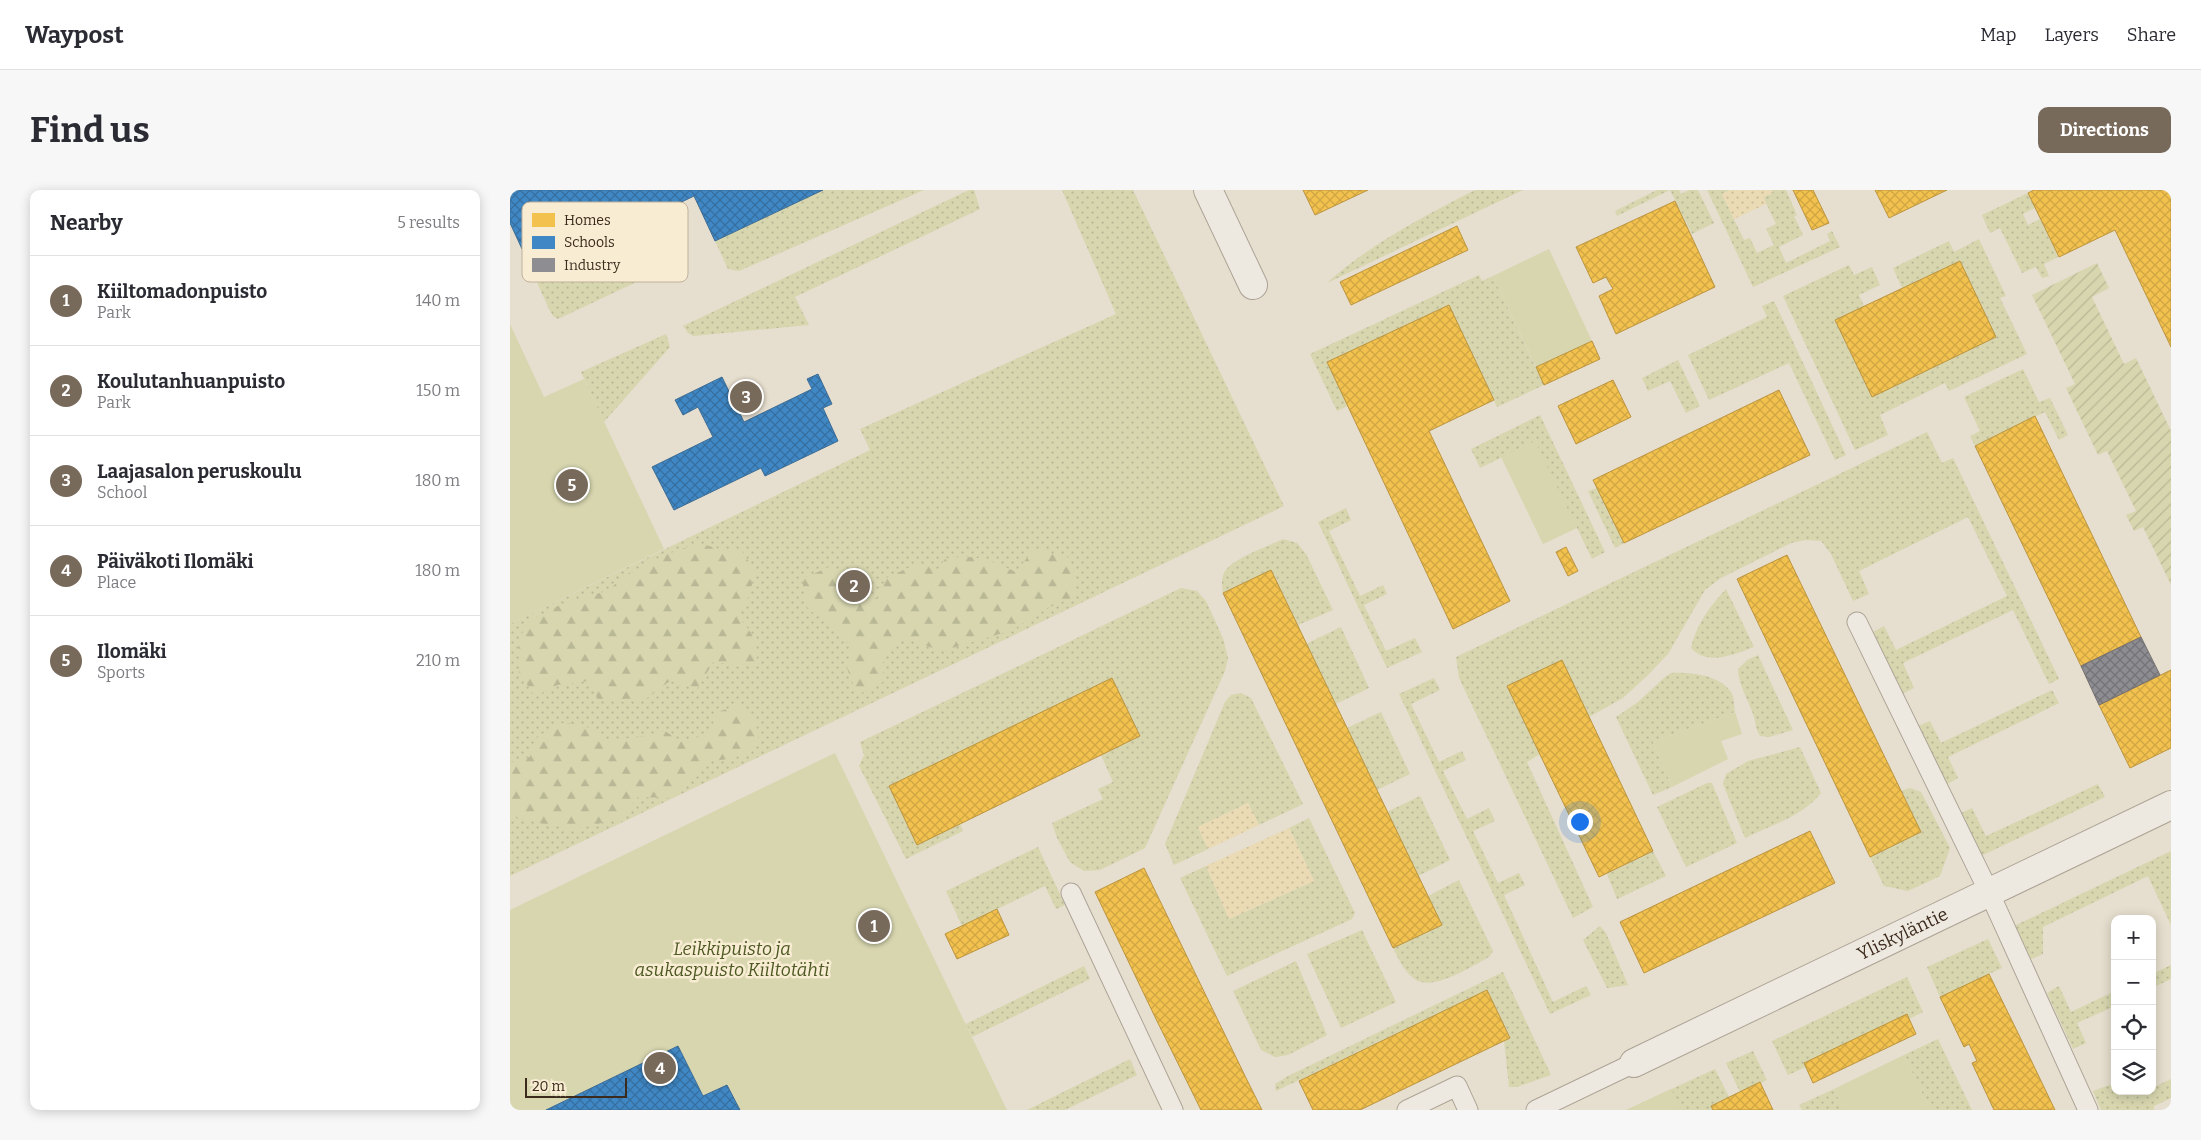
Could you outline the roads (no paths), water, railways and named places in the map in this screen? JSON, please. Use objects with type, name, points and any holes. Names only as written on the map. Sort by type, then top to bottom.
[{"type":"street","points":[[1208,190],[1254,285]]},
{"type":"street","name":"Yliskyläntie","points":[[1634,1063],[2171,805]]},
{"type":"lane","points":[[1857,622],[1989,892],[2088,1110]]},
{"type":"lane","points":[[1070,893],[1173,1110]]},
{"type":"lane","points":[[1536,1110],[1634,1063]]},
{"type":"lane","points":[[1407,1110],[1457,1086],[1468,1110]]},
{"type":"place","name":"Laajasalon peruskoulu","points":[[746,397]]},
{"type":"place","name":"Ilomäki","points":[[572,485]]},
{"type":"place","name":"Koulutanhuanpuisto","points":[[854,586]]},
{"type":"place","name":"Kiiltomadonpuisto","points":[[874,926]]},
{"type":"place","name":"Päiväkoti Ilomäki","points":[[660,1068]]},
{"type":"park label","name":"Leikkipuisto ja asukaspuisto Kiiltotähti","points":[[732,960]]}]
